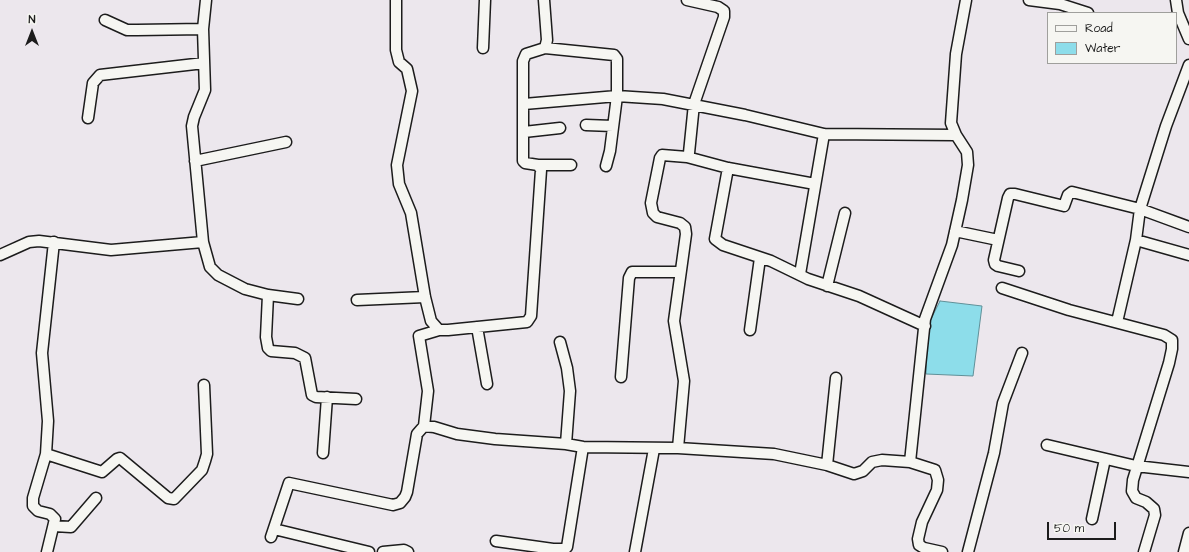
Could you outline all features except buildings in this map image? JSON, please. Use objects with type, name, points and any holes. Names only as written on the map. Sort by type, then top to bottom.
[{"type":"street","points":[[206,0],[203,29],[205,90],[192,126],[203,242],[210,267],[218,275],[245,289],[268,295],[298,299]]},
{"type":"street","points":[[396,0],[396,50],[399,62],[408,69],[412,91],[397,165],[399,184],[411,213],[425,297],[431,321],[439,330]]},
{"type":"street","points":[[483,48],[485,0]]},
{"type":"street","points":[[544,0],[547,40],[545,48]]},
{"type":"street","points":[[687,0],[718,7],[724,11],[724,17],[694,104],[689,152],[687,157]]},
{"type":"street","points":[[910,462],[925,326],[955,231],[968,165],[967,152],[956,135],[951,123],[956,54],[966,0]]},
{"type":"street","points":[[1029,0],[1060,2],[1085,12]]},
{"type":"street","points":[[1176,0],[1183,28],[1189,39]]},
{"type":"street","points":[[105,20],[132,30],[203,29]]},
{"type":"street","points":[[571,165],[538,165],[525,163],[523,161],[523,61],[526,54],[545,48],[614,55],[617,59],[617,96],[610,151],[606,166]]},
{"type":"street","points":[[88,118],[93,82],[100,75],[204,63]]},
{"type":"street","points":[[1117,322],[1136,240],[1140,209],[1166,126],[1189,65]]},
{"type":"street","points":[[524,104],[617,96],[663,99],[694,104],[824,134],[956,135]]},
{"type":"street","points":[[586,126],[613,126]]},
{"type":"street","points":[[524,132],[560,128]]},
{"type":"street","points":[[800,274],[824,134]]},
{"type":"street","points":[[195,161],[286,142]]},
{"type":"street","points":[[678,448],[684,381],[674,321],[686,234],[685,227],[680,222],[657,217],[653,213],[651,203],[660,158],[662,155],[687,157],[728,168],[815,184]]},
{"type":"street","points":[[370,552],[272,533],[289,483],[393,505],[400,503],[405,497],[417,434],[424,426],[428,391],[419,336],[439,330],[526,322],[531,316],[541,180],[541,170],[538,165]]},
{"type":"street","points":[[728,168],[715,239],[723,245],[760,258],[827,286],[859,296],[925,326]]},
{"type":"street","points":[[1018,271],[995,264],[998,240],[1010,194],[1064,206],[1068,195],[1072,192],[1140,209],[1189,227]]},
{"type":"street","points":[[827,286],[845,213]]},
{"type":"street","points":[[955,231],[998,240]]},
{"type":"street","points":[[1136,240],[1189,255]]},
{"type":"street","points":[[0,255],[29,242],[54,242],[111,250],[203,242]]},
{"type":"street","points":[[47,552],[55,519],[50,514],[38,511],[33,506],[32,498],[46,454],[48,421],[42,353],[54,242]]},
{"type":"street","points":[[750,330],[760,258]]},
{"type":"street","points":[[620,377],[629,278],[632,272],[680,272]]},
{"type":"street","points":[[1002,288],[1069,310],[1164,335],[1172,340],[1169,363],[1136,466],[1132,491],[1136,498],[1150,505],[1154,509],[1155,515],[1144,552]]},
{"type":"street","points":[[268,295],[266,337],[268,348],[271,351],[295,353],[305,358],[312,395],[327,398],[356,399]]},
{"type":"street","points":[[357,300],[425,297]]},
{"type":"street","points":[[477,327],[487,384]]},
{"type":"street","points":[[560,342],[567,368],[570,391],[566,444]]},
{"type":"street","points":[[968,552],[994,453],[1003,403],[1022,353]]},
{"type":"street","points":[[826,465],[836,378]]},
{"type":"street","points":[[46,454],[102,472],[116,458],[120,458],[168,498],[174,499],[202,470],[207,454],[204,385]]},
{"type":"street","points":[[323,453],[327,398]]},
{"type":"street","points":[[424,426],[434,427],[457,434],[495,439],[566,444],[583,447],[678,448],[774,454],[826,465],[854,474],[863,471],[872,462],[882,460],[910,462],[935,470],[938,480],[937,490],[922,522],[917,549],[939,552]]},
{"type":"street","points":[[1047,445],[1136,466],[1189,472]]},
{"type":"street","points":[[496,541],[554,549],[565,549],[567,547],[583,447]]},
{"type":"street","points":[[635,552],[654,448]]},
{"type":"street","points":[[1092,519],[1105,459]]},
{"type":"street","points":[[54,526],[71,527],[96,498]]},
{"type":"street","points":[[1184,552],[1189,533]]},
{"type":"street","points":[[383,552],[404,550],[408,552]]},
{"type":"water","points":[[940,301],[982,306],[973,376],[926,374],[926,329]]}]
